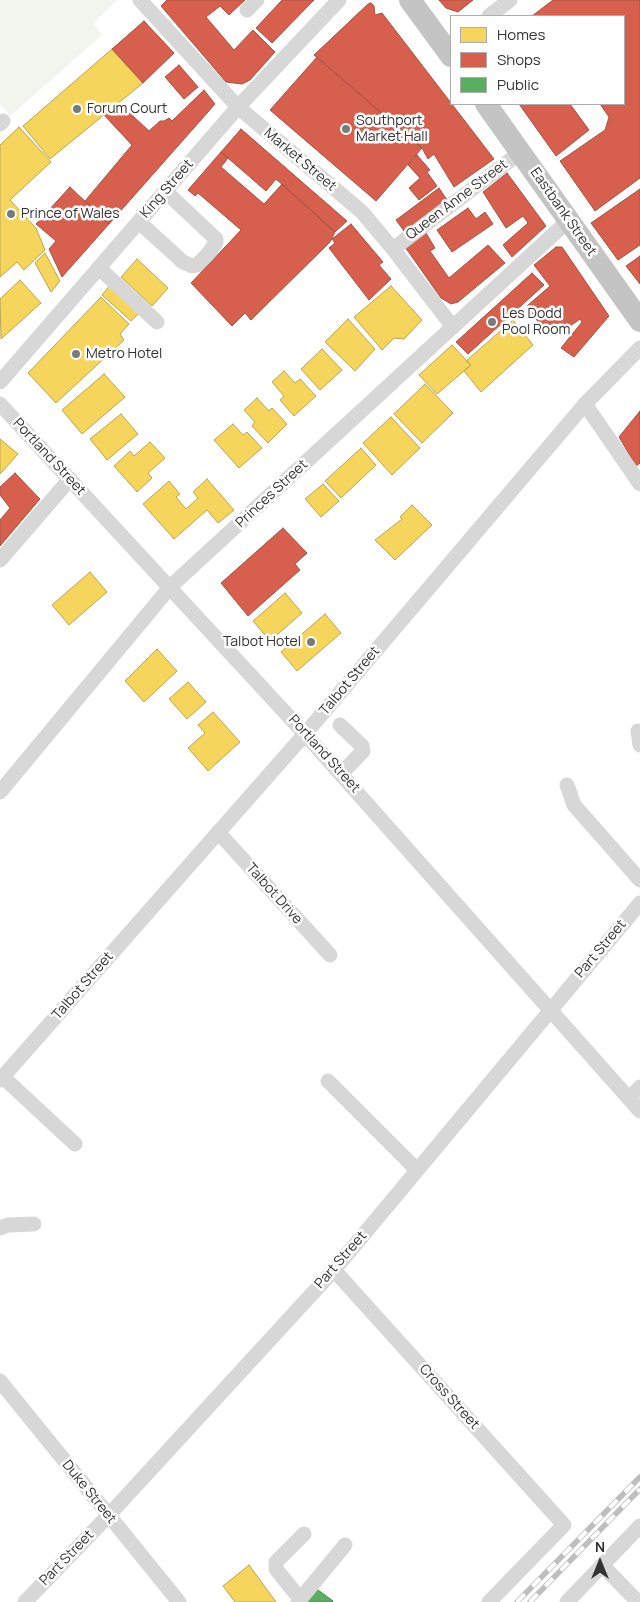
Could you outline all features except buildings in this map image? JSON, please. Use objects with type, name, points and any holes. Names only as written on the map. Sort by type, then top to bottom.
[{"type":"highway","points":[[410,0],[450,50]]},
{"type":"highway","name":"Eastbank Street","points":[[487,105],[640,321]]},
{"type":"street","name":"Market Street","points":[[141,0],[238,107],[362,212],[393,248],[453,327]]},
{"type":"street","name":"King Street","points":[[0,382],[238,107],[339,0]]},
{"type":"street","points":[[491,15],[510,0]]},
{"type":"street","name":"Queen Anne Street","points":[[393,248],[521,152]]},
{"type":"street","points":[[139,222],[183,262],[192,266],[197,265],[207,255],[216,243],[216,239],[165,191]]},
{"type":"street","name":"Princes Street","points":[[0,792],[171,586],[569,220]]},
{"type":"street","points":[[99,268],[157,322]]},
{"type":"street","name":"Talbot Street","points":[[3,1072],[305,734],[585,404],[640,348]]},
{"type":"street","name":"Portland Street","points":[[0,404],[171,586],[305,734],[640,1111]]},
{"type":"street","points":[[585,404],[640,484]]},
{"type":"street","points":[[0,560],[70,479]]},
{"type":"street","points":[[340,725],[362,746],[363,751],[341,774]]},
{"type":"street","points":[[566,784],[574,805],[640,880]]},
{"type":"street","name":"Talbot Drive","points":[[218,832],[330,955]]},
{"type":"street","name":"Part Street","points":[[25,1602],[108,1516],[334,1270],[640,903]]},
{"type":"street","points":[[3,1072],[74,1144]]},
{"type":"street","points":[[328,1081],[417,1170]]},
{"type":"street","points":[[629,1099],[640,1087]]},
{"type":"street","points":[[0,1228],[8,1225],[34,1224]]},
{"type":"street","name":"Cross Street","points":[[334,1270],[564,1525],[489,1602]]},
{"type":"street","name":"Duke Street","points":[[0,1381],[179,1602]]},
{"type":"street","points":[[567,1602],[640,1526]]},
{"type":"street","points":[[304,1534],[276,1562],[276,1569],[299,1601],[346,1545]]},
{"type":"street","points":[[602,1565],[638,1602]]},
{"type":"shaded area","points":[[0,0],[117,0],[93,23],[102,35],[10,116],[0,104]]},
{"type":"railway","points":[[517,1602],[640,1477]]},
{"type":"railway","points":[[530,1602],[640,1489]]},
{"type":"place","name":"Forum Court","points":[[77,109]]},
{"type":"place","name":"Southport Market Hall","points":[[346,129]]},
{"type":"place","name":"Prince of Wales","points":[[11,214]]},
{"type":"place","name":"Les Dodd Pool Room","points":[[492,322]]},
{"type":"place","name":"Metro Hotel","points":[[76,354]]},
{"type":"place","name":"Talbot Hotel","points":[[311,642]]}]
